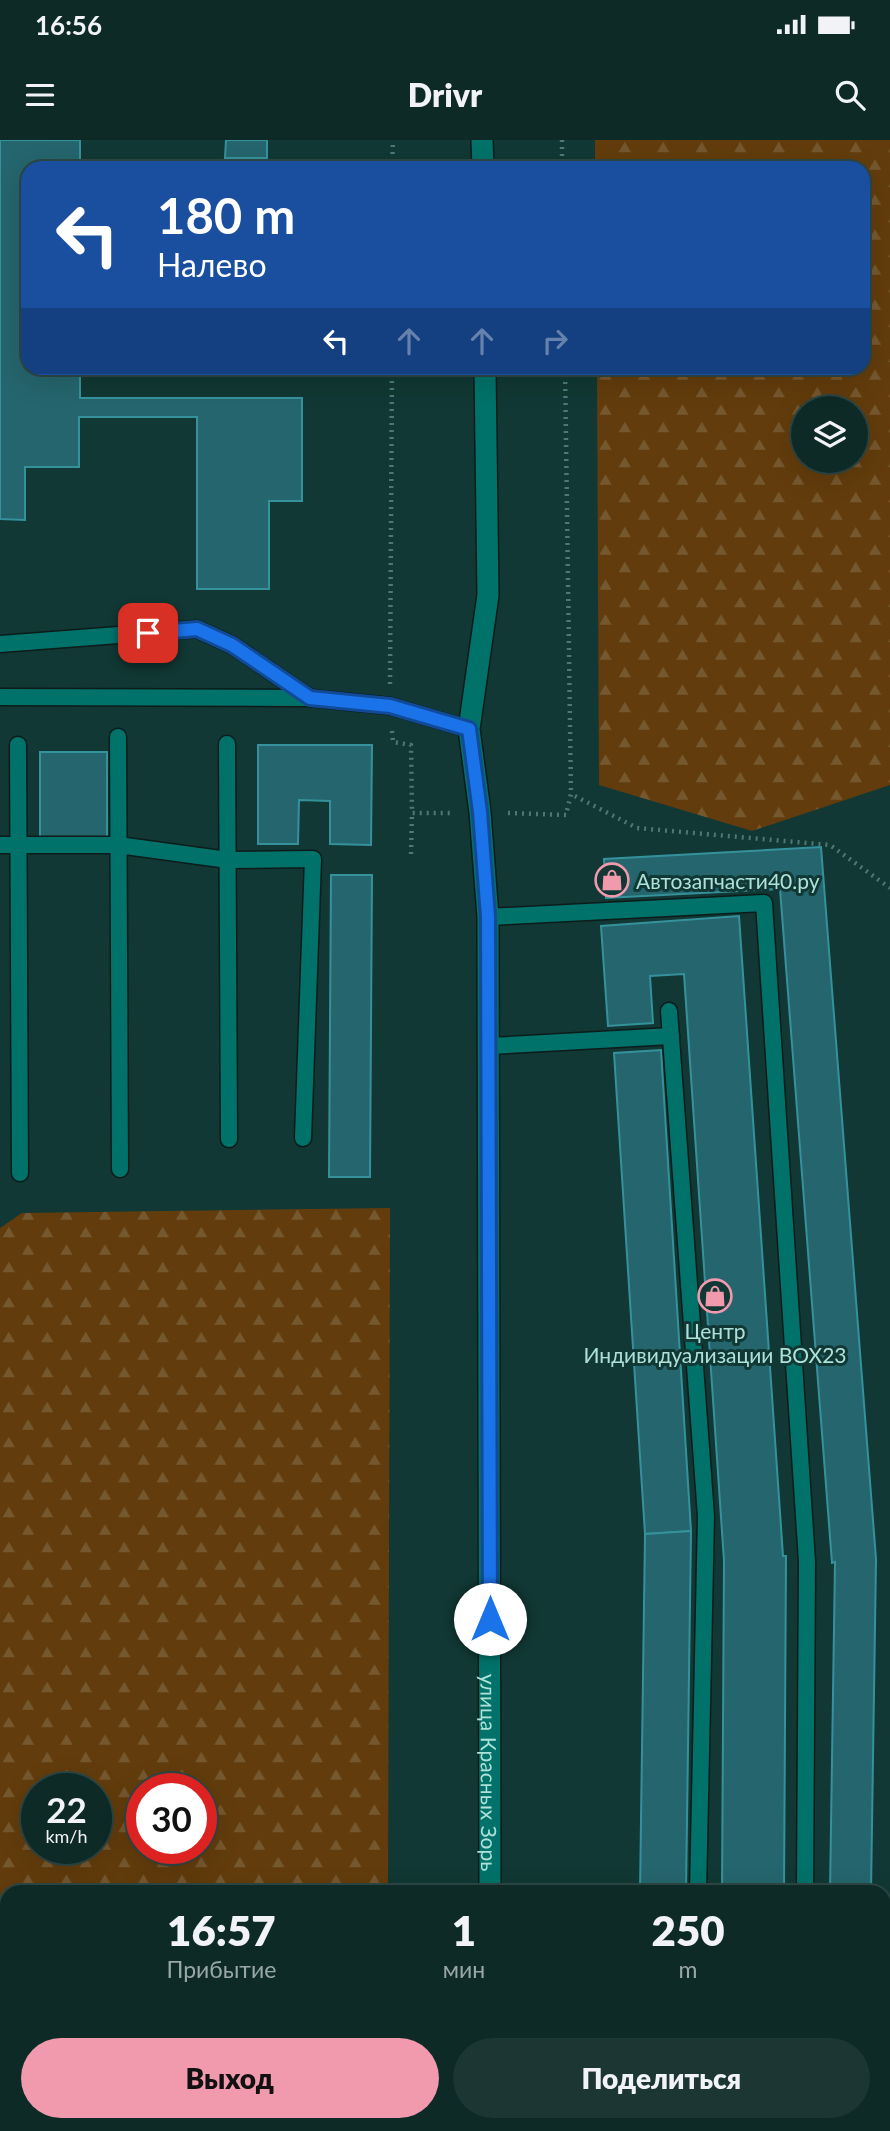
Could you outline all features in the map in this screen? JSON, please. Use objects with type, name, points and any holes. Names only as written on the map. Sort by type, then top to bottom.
[{"type":"street","points":[[482,140],[482,161]]},
{"type":"street","name":"улица Красных Зорь","points":[[485,375],[488,595],[469,729],[480,812],[488,917],[490,1885]]},
{"type":"lane","points":[[0,644],[197,629],[232,645],[310,698]]},
{"type":"lane","points":[[0,697],[310,698],[390,706],[469,729]]},
{"type":"lane","points":[[118,737],[120,1169]]},
{"type":"lane","points":[[18,744],[20,1173]]},
{"type":"lane","points":[[227,744],[229,1139]]},
{"type":"lane","points":[[0,845],[118,845],[228,860],[313,859],[303,1138]]},
{"type":"lane","points":[[488,917],[764,903],[807,1562],[805,1885]]},
{"type":"lane","points":[[669,1011],[706,1516],[698,1885]]},
{"type":"lane","points":[[490,1046],[671,1036]]},
{"type":"path","points":[[393,140],[393,161]]},
{"type":"path","points":[[562,140],[562,161]]},
{"type":"path","points":[[392,375],[390,706],[393,742],[411,745],[411,854]]},
{"type":"path","points":[[412,813],[480,812],[566,816],[571,794],[565,375]]},
{"type":"path","points":[[571,794],[637,828],[830,845],[890,888]]},
{"type":"green space","points":[[595,140],[890,140],[890,785],[752,831],[599,785],[597,375],[870,375],[870,161],[595,161]]},
{"type":"green space","points":[[390,1208],[388,1885],[0,1885],[0,1228],[22,1213]]},
{"type":"building","points":[[0,140],[80,140],[80,161],[21,161],[21,375],[80,375],[80,398],[302,398],[302,501],[269,501],[269,589],[197,589],[197,417],[79,417],[79,467],[25,467],[25,520],[0,519]]},
{"type":"building","points":[[226,140],[267,140],[267,158],[225,158]]},
{"type":"building","points":[[258,745],[372,745],[371,845],[330,844],[330,801],[299,800],[298,844],[258,844]]},
{"type":"building","points":[[40,752],[107,752],[107,837],[40,837]]},
{"type":"building","points":[[821,847],[876,1559],[871,1885],[830,1885],[835,1562],[832,1563],[780,889],[606,898],[604,859]]},
{"type":"building","points":[[331,875],[372,875],[370,1177],[329,1177]]},
{"type":"building","points":[[739,916],[783,1556],[786,1556],[784,1885],[722,1885],[724,1561],[684,974],[650,976],[653,1023],[608,1026],[601,926]]},
{"type":"building","points":[[661,1050],[691,1531],[645,1534],[614,1053]]},
{"type":"building","points":[[691,1531],[686,1885],[640,1885],[645,1534]]},
{"type":"place","name":"Автозапчасти40.ру","points":[[612,880]]},
{"type":"place","name":"Центр Индивидуализации BOX23","points":[[715,1296]]},
{"type":"route","points":[[148,633],[197,629],[232,645],[310,698],[390,706],[469,729],[480,812],[488,917],[490,1619]]}]
